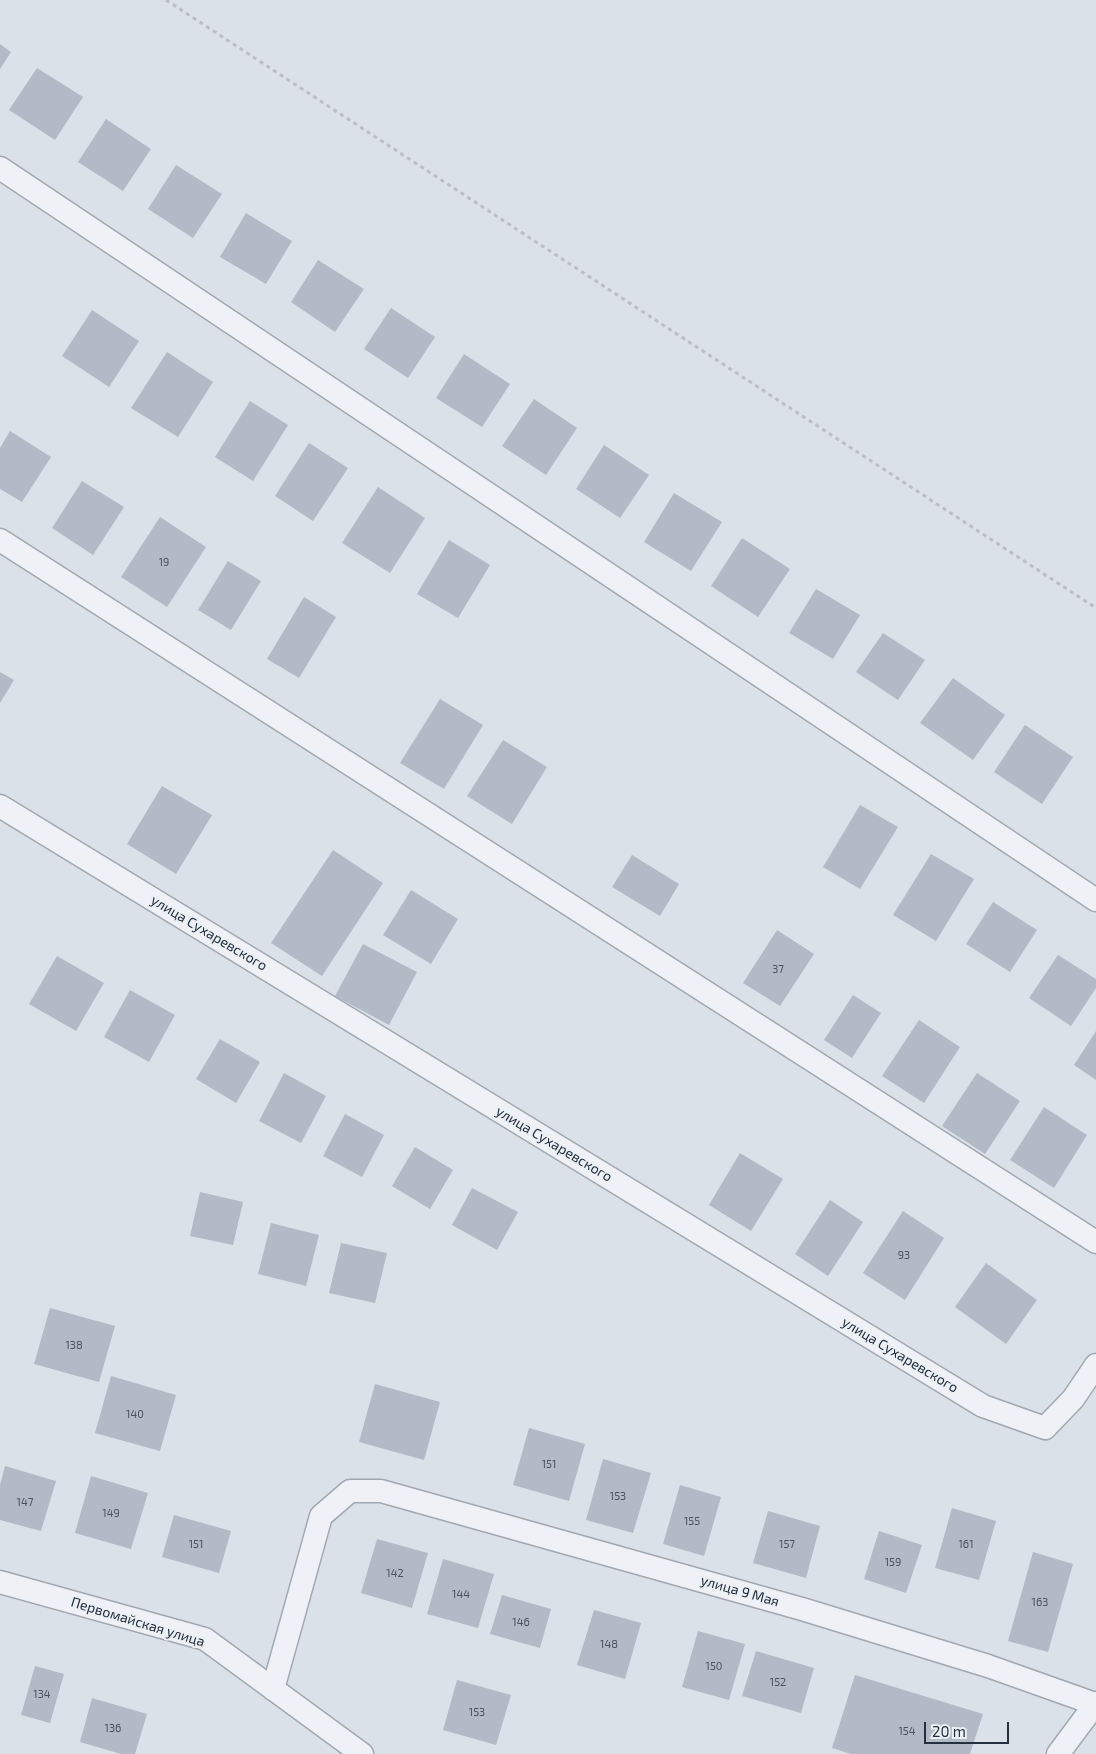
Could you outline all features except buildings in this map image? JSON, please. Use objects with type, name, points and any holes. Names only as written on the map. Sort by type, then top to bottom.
[{"type":"street","points":[[0,168],[1096,900]]},
{"type":"street","points":[[0,540],[1096,1242]]},
{"type":"street","name":"улица Сухаревского","points":[[0,806],[983,1406],[1045,1428],[1073,1399],[1096,1365]]},
{"type":"street","name":"улица 9 Мая","points":[[273,1689],[321,1516],[350,1491],[381,1491],[802,1609],[988,1666],[1096,1704]]},
{"type":"street","name":"Первомайская улица","points":[[0,1582],[205,1639],[362,1754]]},
{"type":"street","points":[[1061,1753],[1096,1704]]},
{"type":"path","points":[[166,0],[1096,608]]}]
